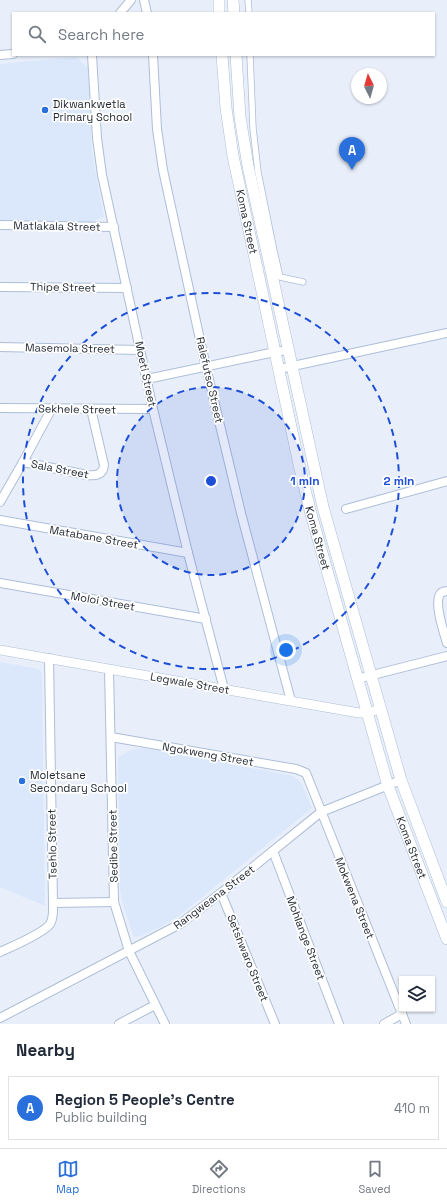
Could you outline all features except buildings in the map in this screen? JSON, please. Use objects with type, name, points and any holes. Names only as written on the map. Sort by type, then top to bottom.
[{"type":"main road","points":[[218,0],[219,12]]},
{"type":"main road","points":[[233,0],[234,12]]},
{"type":"main road","name":"Koma Street","points":[[222,56],[226,108],[233,156],[278,369],[311,514],[388,786],[447,939]]},
{"type":"main road","name":"Koma Street","points":[[236,56],[240,117],[248,166],[323,507],[401,780],[447,902]]},
{"type":"street","points":[[121,12],[131,0]]},
{"type":"street","points":[[144,0],[147,12]]},
{"type":"street","points":[[248,0],[249,12]]},
{"type":"street","points":[[0,55],[12,54]]},
{"type":"street","name":"Moeti Street","points":[[92,56],[99,155],[114,227],[153,409],[188,553],[224,689]]},
{"type":"street","name":"Ralefutso Street","points":[[153,56],[160,155],[206,367],[241,513],[291,701]]},
{"type":"street","points":[[250,56],[253,128],[258,172],[280,277],[304,282]]},
{"type":"street","name":"Matlakala Street","points":[[0,225],[114,227]]},
{"type":"street","name":"Thipe Street","points":[[0,287],[127,288]]},
{"type":"street","points":[[278,369],[447,333]]},
{"type":"street","name":"Masemola Street","points":[[0,347],[140,350]]},
{"type":"street","points":[[147,380],[288,350]]},
{"type":"street","name":"Sekhele Street","points":[[0,408],[153,409]]},
{"type":"street","points":[[0,502],[52,408]]},
{"type":"street","name":"Sala Street","points":[[23,462],[87,475],[100,474],[103,471],[104,466],[91,409]]},
{"type":"street","points":[[346,509],[447,481]]},
{"type":"street","name":"Matabane Street","points":[[0,520],[188,553]]},
{"type":"street","points":[[447,582],[447,590],[438,598],[438,605],[447,644]]},
{"type":"street","name":"Moloi Street","points":[[0,583],[206,619]]},
{"type":"street","name":"Legwale Street","points":[[0,650],[359,713],[380,710]]},
{"type":"street","points":[[357,679],[447,656]]},
{"type":"street","name":"Tsehlo Street","points":[[0,952],[44,930],[49,926],[52,918],[49,658]]},
{"type":"street","name":"Sedibe Street","points":[[110,669],[114,902],[129,951],[165,1024]]},
{"type":"street","name":"Ngokweng Street","points":[[111,737],[296,769],[304,772]]},
{"type":"street","name":"Mokwena Street","points":[[304,772],[308,776],[406,1024]]},
{"type":"street","name":"Rangweana Street","points":[[0,1018],[180,924],[221,893],[321,812],[401,780]]},
{"type":"street","name":"Mohlange Street","points":[[273,851],[339,1024]]},
{"type":"street","name":"Setshwaro Street","points":[[221,893],[275,1024]]},
{"type":"street","points":[[53,902],[114,902]]},
{"type":"street","points":[[119,1024],[155,1005]]},
{"type":"street","points":[[384,1024],[402,1014]]},
{"type":"shaded area","name":"Dikwankwetla Primary School","points":[[76,57],[88,68],[92,152],[104,217],[90,222],[0,221],[0,64]]},
{"type":"shaded area","name":"Moletsane Secondary School","points":[[0,662],[39,669],[42,674],[45,906],[0,887]]},
{"type":"shaded area","points":[[143,748],[294,776],[302,784],[312,808],[179,916],[141,936],[134,937],[123,905],[120,890],[118,757],[131,750]]},
{"type":"place","name":"Dikwankwetla Primary School","points":[[45,110]]},
{"type":"place","name":"Region 5 People's Centre","points":[[352,170]]},
{"type":"place","name":"Moletsane Secondary School","points":[[22,781]]}]
